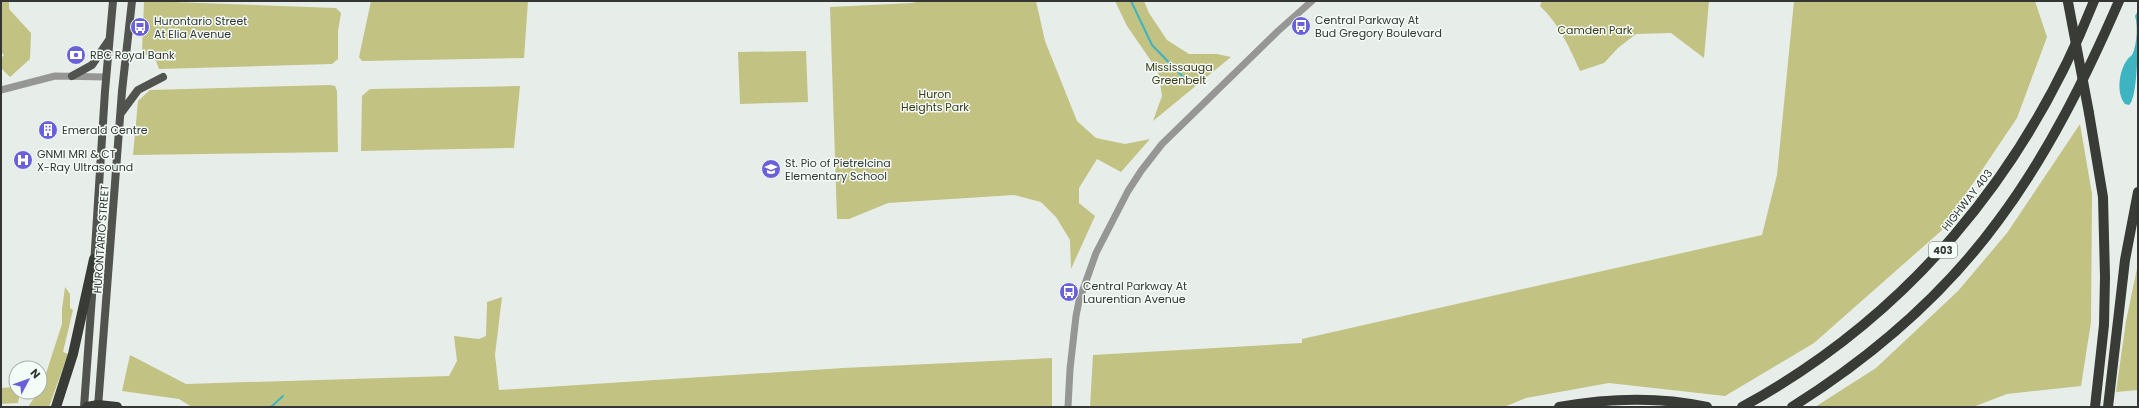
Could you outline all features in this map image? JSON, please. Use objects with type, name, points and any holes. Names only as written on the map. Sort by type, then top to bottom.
[{"type":"highway","points":[[2068,1],[2103,196],[2104,325],[2095,407]]},
{"type":"highway","name":"HIGHWAY 403","points":[[1742,407],[1804,370],[1857,332],[1917,278],[1959,231],[1998,180],[2033,126],[2069,57],[2094,1]]},
{"type":"highway","name":"403","points":[[1792,407],[1843,373],[1915,313],[1954,273],[1998,222],[2041,156],[2096,55],[2119,1]]},
{"type":"highway","points":[[2108,407],[2125,260],[2138,192]]},
{"type":"highway","points":[[56,407],[73,354],[94,259]]},
{"type":"highway","points":[[1559,407],[1626,398],[1678,402],[1707,407]]},
{"type":"highway","points":[[86,407],[117,407]]},
{"type":"main road","name":"HURONTARIO STREET","points":[[86,407],[106,76],[113,1]]},
{"type":"main road","name":"HURONTARIO STREET","points":[[98,406],[121,113],[132,1]]},
{"type":"main road","points":[[72,76],[92,65],[109,40]]},
{"type":"main road","points":[[121,113],[138,90],[163,77]]},
{"type":"street","points":[[1068,407],[1070,370],[1079,301],[1096,253],[1140,171],[1162,144],[1278,31],[1312,1]]},
{"type":"street","points":[[1,90],[37,80],[72,76],[106,76]]},
{"type":"green space","points":[[1,1],[9,1],[9,9],[31,33],[30,59],[10,77],[1,68],[1,58],[4,55],[1,52]]},
{"type":"green space","points":[[144,1],[336,8],[341,13],[338,31],[338,59],[332,64],[159,69],[156,61],[150,55],[145,55],[142,52]]},
{"type":"green space","points":[[371,1],[528,1],[524,58],[362,61],[359,57]]},
{"type":"green space","name":"Huron Heights Park","points":[[920,1],[1036,1],[1045,41],[1077,121],[1096,138],[1125,144],[1150,139],[1121,172],[1097,159],[1079,188],[1079,203],[1095,216],[1071,269],[1070,240],[1056,217],[1041,202],[1014,195],[888,203],[849,219],[837,219],[830,7],[912,3]]},
{"type":"green space","name":"Mississauga Greenbelt","points":[[1115,1],[1144,1],[1149,13],[1167,40],[1189,54],[1217,54],[1231,57],[1153,121],[1162,96],[1158,71],[1127,26]]},
{"type":"green space","name":"Camden Park","points":[[1542,1],[1709,1],[1704,58],[1671,33],[1636,34],[1618,48],[1604,63],[1580,71],[1559,29],[1540,6]]},
{"type":"green space","points":[[1794,1],[2035,1],[2047,37],[2017,118],[1941,231],[1814,343],[1725,396],[1609,383],[1526,398],[1504,407],[1090,407],[1093,355],[1302,343],[1302,339],[1762,235],[1777,175]]},
{"type":"green space","points":[[806,51],[808,102],[740,104],[738,52]]},
{"type":"green space","points":[[335,86],[337,91],[338,152],[133,155],[138,101],[150,90]]},
{"type":"green space","points":[[520,86],[514,148],[361,151],[362,96],[370,89]]},
{"type":"green space","points":[[2080,124],[2092,194],[2091,322],[2081,386],[2007,394],[1973,407],[1815,407],[1876,368],[1958,291],[2007,233]]},
{"type":"green space","points":[[2138,264],[2138,390],[2116,392],[2126,321]]},
{"type":"green space","points":[[65,287],[70,294],[70,308],[73,310],[63,352],[68,354],[49,407],[28,407],[33,400],[48,400],[48,367],[62,324],[62,309]]},
{"type":"green space","points":[[502,297],[495,355],[499,390],[843,368],[1052,358],[1052,407],[192,407],[179,399],[122,391],[130,355],[186,384],[449,376],[457,361],[454,336],[479,339],[486,336],[487,302]]},
{"type":"green space","points":[[1,388],[8,388],[8,400],[19,400],[18,403],[1,404]]},
{"type":"water","points":[[2138,11],[2138,46],[2135,90],[2129,105],[2125,104],[2120,94],[2120,76],[2124,65],[2133,54],[2137,29],[2135,16]]},
{"type":"waterway","points":[[1131,1],[1152,45],[1187,81]]},
{"type":"waterway","points":[[271,407],[283,396]]},
{"type":"place","name":"Central Parkway At Bud Gregory Boulevard","points":[[1301,26]]},
{"type":"place","name":"Hurontario Street At Elia Avenue","points":[[140,27]]},
{"type":"place","name":"RBC Royal Bank","points":[[76,55]]},
{"type":"place","name":"Emerald Centre","points":[[48,130]]},
{"type":"place","name":"GNMI MRI & CT X-Ray Ultrasound","points":[[23,160]]},
{"type":"place","name":"St. Pio of Pietrelcina Elementary School","points":[[771,169]]},
{"type":"place","name":"Central Parkway At Laurentian Avenue","points":[[1069,292]]}]
